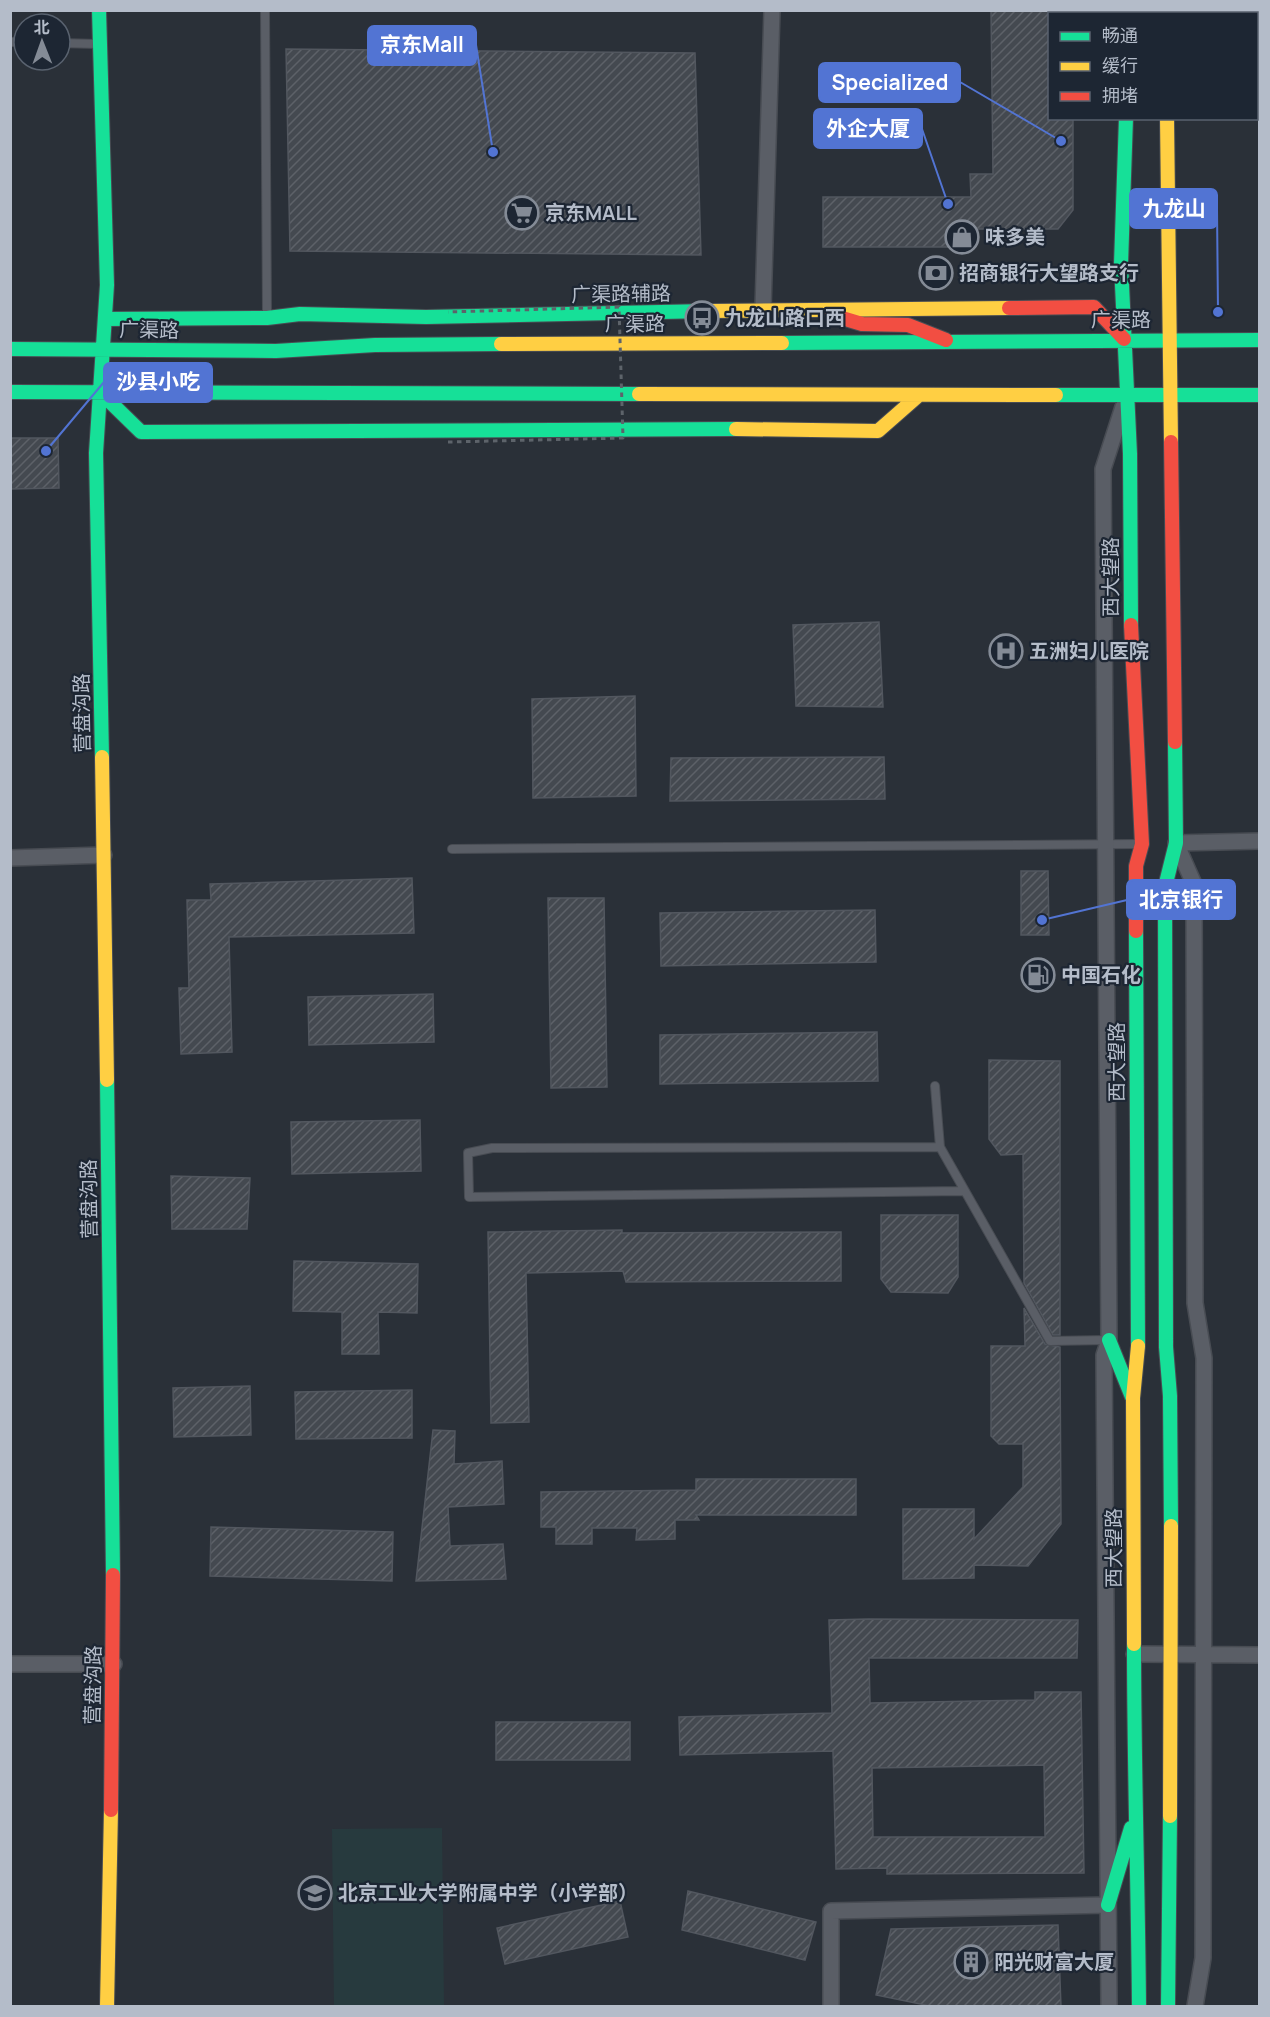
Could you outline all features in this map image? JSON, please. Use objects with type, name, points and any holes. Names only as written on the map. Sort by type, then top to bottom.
[{"type":"main road","name":"营盘沟路","points":[[99,10],[98,44],[107,285],[96,453],[104,855],[114,1664],[107,2007]]},
{"type":"main road","name":"西大望路","points":[[1126,120],[1121,264],[1130,454],[1131,640],[1142,844],[1137,866],[1138,1352],[1133,1398],[1134,1818],[1138,1850],[1139,2007]]},
{"type":"main road","points":[[1167,120],[1176,843],[1165,887],[1166,1347],[1170,1396],[1171,1655],[1168,2007]]},
{"type":"main road","name":"广渠路辅路","points":[[105,320],[267,318],[300,314],[426,317],[648,314],[763,309],[1094,307],[1124,339]]},
{"type":"main road","points":[[814,310],[862,324],[908,325],[948,341]]},
{"type":"main road","name":"广渠路","points":[[10,349],[276,351],[375,345],[1260,340]]},
{"type":"main road","points":[[99,391],[141,432],[642,428],[878,431],[920,395]]},
{"type":"main road","points":[[10,392],[1260,395]]},
{"type":"main road","points":[[1109,1340],[1133,1398]]},
{"type":"main road","points":[[1107,1905],[1134,1818]]},
{"type":"street","points":[[763,309],[772,10]]},
{"type":"street","points":[[1109,2007],[1104,1355],[1109,1340],[1104,844],[1106,542],[1103,469],[1127,396]]},
{"type":"street","points":[[1195,2007],[1203,1958],[1204,1358],[1195,1303],[1194,884],[1176,843],[1260,841]]},
{"type":"street","points":[[10,858],[104,855]]},
{"type":"street","points":[[1134,1654],[1260,1655]]},
{"type":"street","points":[[10,1664],[114,1664]]},
{"type":"street","points":[[831,2007],[831,1911],[1107,1905]]},
{"type":"lane","points":[[265,10],[267,318]]},
{"type":"lane","points":[[72,43],[98,44]]},
{"type":"lane","points":[[452,849],[1142,844]]},
{"type":"lane","points":[[935,1086],[940,1147],[1050,1341],[1109,1340]]},
{"type":"lane","points":[[940,1147],[492,1148],[468,1153],[469,1197],[963,1191]]},
{"type":"path","points":[[448,312],[619,307],[623,438],[448,442]]},
{"type":"green space","points":[[442,1828],[444,2006],[334,2006],[332,1829]]},
{"type":"building","points":[[991,10],[1050,10],[1048,12],[1048,120],[1073,120],[1073,210],[1058,229],[966,229],[966,247],[823,247],[823,197],[971,197],[970,174],[993,174]]},
{"type":"building","name":"京东MALL","points":[[286,49],[695,53],[701,255],[290,251]]},
{"type":"building","points":[[10,438],[58,438],[59,488],[10,489]]},
{"type":"building","points":[[879,622],[883,707],[796,706],[793,625]]},
{"type":"building","points":[[635,696],[636,796],[533,798],[532,699]]},
{"type":"building","points":[[884,757],[885,799],[670,801],[671,758]]},
{"type":"building","points":[[1021,871],[1048,871],[1049,935],[1021,935]]},
{"type":"building","points":[[412,878],[414,933],[229,937],[232,1052],[181,1054],[179,988],[189,988],[187,900],[211,900],[210,884]]},
{"type":"building","points":[[548,898],[604,898],[607,1087],[551,1088]]},
{"type":"building","points":[[875,910],[876,962],[661,966],[660,913]]},
{"type":"building","points":[[433,994],[434,1042],[309,1045],[308,997]]},
{"type":"building","points":[[877,1032],[878,1081],[660,1084],[660,1035]]},
{"type":"building","points":[[989,1060],[1060,1061],[1060,1335],[1053,1335],[1024,1283],[1023,1154],[1001,1155],[989,1139]]},
{"type":"building","points":[[420,1120],[421,1171],[292,1174],[291,1122]]},
{"type":"building","points":[[171,1176],[250,1178],[247,1229],[172,1229]]},
{"type":"building","points":[[881,1215],[958,1215],[958,1277],[948,1293],[891,1292],[881,1279]]},
{"type":"building","points":[[622,1230],[622,1233],[841,1232],[841,1281],[626,1282],[623,1271],[526,1273],[529,1422],[491,1423],[488,1232]]},
{"type":"building","points":[[294,1261],[418,1264],[417,1313],[378,1312],[379,1354],[342,1354],[342,1312],[293,1311]]},
{"type":"building","points":[[1024,1308],[1045,1344],[1060,1347],[1061,1524],[1028,1566],[974,1565],[974,1578],[903,1579],[903,1509],[974,1509],[974,1539],[1023,1487],[1023,1444],[999,1444],[991,1436],[991,1346],[1025,1346]]},
{"type":"building","points":[[250,1386],[251,1435],[174,1437],[173,1388]]},
{"type":"building","points":[[412,1390],[412,1438],[296,1439],[295,1392]]},
{"type":"building","points":[[433,1430],[455,1431],[454,1464],[502,1461],[504,1504],[448,1507],[450,1546],[503,1544],[506,1579],[416,1581]]},
{"type":"building","points":[[696,1479],[856,1479],[856,1515],[696,1515],[699,1520],[675,1520],[675,1539],[636,1540],[637,1528],[592,1528],[592,1544],[556,1544],[556,1527],[541,1527],[541,1492],[696,1490]]},
{"type":"building","points":[[211,1527],[393,1532],[392,1581],[210,1576]]},
{"type":"building","points":[[829,1620],[1078,1620],[1077,1658],[869,1658],[870,1703],[1035,1700],[1035,1692],[1081,1692],[1084,1873],[887,1874],[887,1868],[836,1869],[833,1751],[680,1755],[679,1717],[832,1713]],"holes":[[[1044,1765],[1045,1837],[873,1837],[872,1768]]]},
{"type":"building","points":[[496,1722],[630,1722],[630,1760],[496,1760]]},
{"type":"building","points":[[688,1891],[816,1922],[805,1960],[682,1930]]},
{"type":"building","points":[[620,1901],[628,1937],[505,1964],[497,1928]]},
{"type":"building","name":"阳光财富大厦","points":[[1058,1925],[1061,2007],[935,2007],[876,1995],[891,1929]]},
{"type":"traffic: fast","points":[[99,10],[107,285],[96,453],[102,757]]},
{"type":"traffic: fast","points":[[1126,120],[1121,264],[1130,454],[1131,625]]},
{"type":"traffic: fast","points":[[105,319],[267,318],[300,314],[426,317],[708,311]]},
{"type":"traffic: fast","points":[[782,343],[1260,340]]},
{"type":"traffic: fast","points":[[10,349],[276,351],[375,345],[501,344]]},
{"type":"traffic: fast","points":[[99,391],[141,432],[736,429]]},
{"type":"traffic: fast","points":[[10,392],[639,394]]},
{"type":"traffic: fast","points":[[1056,395],[1260,395]]},
{"type":"traffic: fast","points":[[1171,1526],[1170,1396],[1166,1347],[1165,887],[1176,843],[1175,742]]},
{"type":"traffic: fast","points":[[1136,931],[1138,1346]]},
{"type":"traffic: fast","points":[[107,1080],[113,1575]]},
{"type":"traffic: fast","points":[[1109,1340],[1132,1397]]},
{"type":"traffic: fast","points":[[1134,1644],[1139,2006]]},
{"type":"traffic: fast","points":[[1168,2006],[1170,1816]]},
{"type":"traffic: fast","points":[[1108,1905],[1131,1828]]},
{"type":"traffic: slow","points":[[1167,120],[1171,442]]},
{"type":"traffic: slow","points":[[708,311],[1009,308]]},
{"type":"traffic: slow","points":[[501,344],[782,343]]},
{"type":"traffic: slow","points":[[639,394],[1056,395]]},
{"type":"traffic: slow","points":[[736,429],[878,431],[919,395]]},
{"type":"traffic: slow","points":[[102,757],[107,1080]]},
{"type":"traffic: slow","points":[[1134,1644],[1133,1398],[1138,1346]]},
{"type":"traffic: slow","points":[[1170,1816],[1171,1526]]},
{"type":"traffic: slow","points":[[107,2006],[111,1810]]},
{"type":"traffic: jam","points":[[1009,308],[1094,307],[1124,339]]},
{"type":"traffic: jam","points":[[832,315],[862,324],[908,325],[946,340]]},
{"type":"traffic: jam","points":[[1171,442],[1175,742]]},
{"type":"traffic: jam","points":[[1131,625],[1142,844],[1136,866],[1136,931]]},
{"type":"traffic: jam","points":[[111,1810],[113,1575]]},
{"type":"place","name":"Specialized","points":[[1061,141]]},
{"type":"place","name":"京东Mall","points":[[493,152]]},
{"type":"place","name":"外企大厦","points":[[948,204]]},
{"type":"place","name":"京东MALL","points":[[522,213]]},
{"type":"place","name":"味多美","points":[[962,237]]},
{"type":"place","name":"招商银行大望路支行","points":[[936,273]]},
{"type":"place","name":"九龙山","points":[[1218,312]]},
{"type":"place","name":"九龙山路口西","points":[[702,318]]},
{"type":"place","name":"沙县小吃","points":[[46,451]]},
{"type":"place","name":"五洲妇儿医院","points":[[1006,651]]},
{"type":"place","name":"北京银行","points":[[1042,920]]},
{"type":"place","name":"中国石化","points":[[1038,975]]},
{"type":"place","name":"北京工业大学附属中学（小学部）","points":[[315,1893]]},
{"type":"place","name":"阳光财富大厦","points":[[971,1962]]}]
